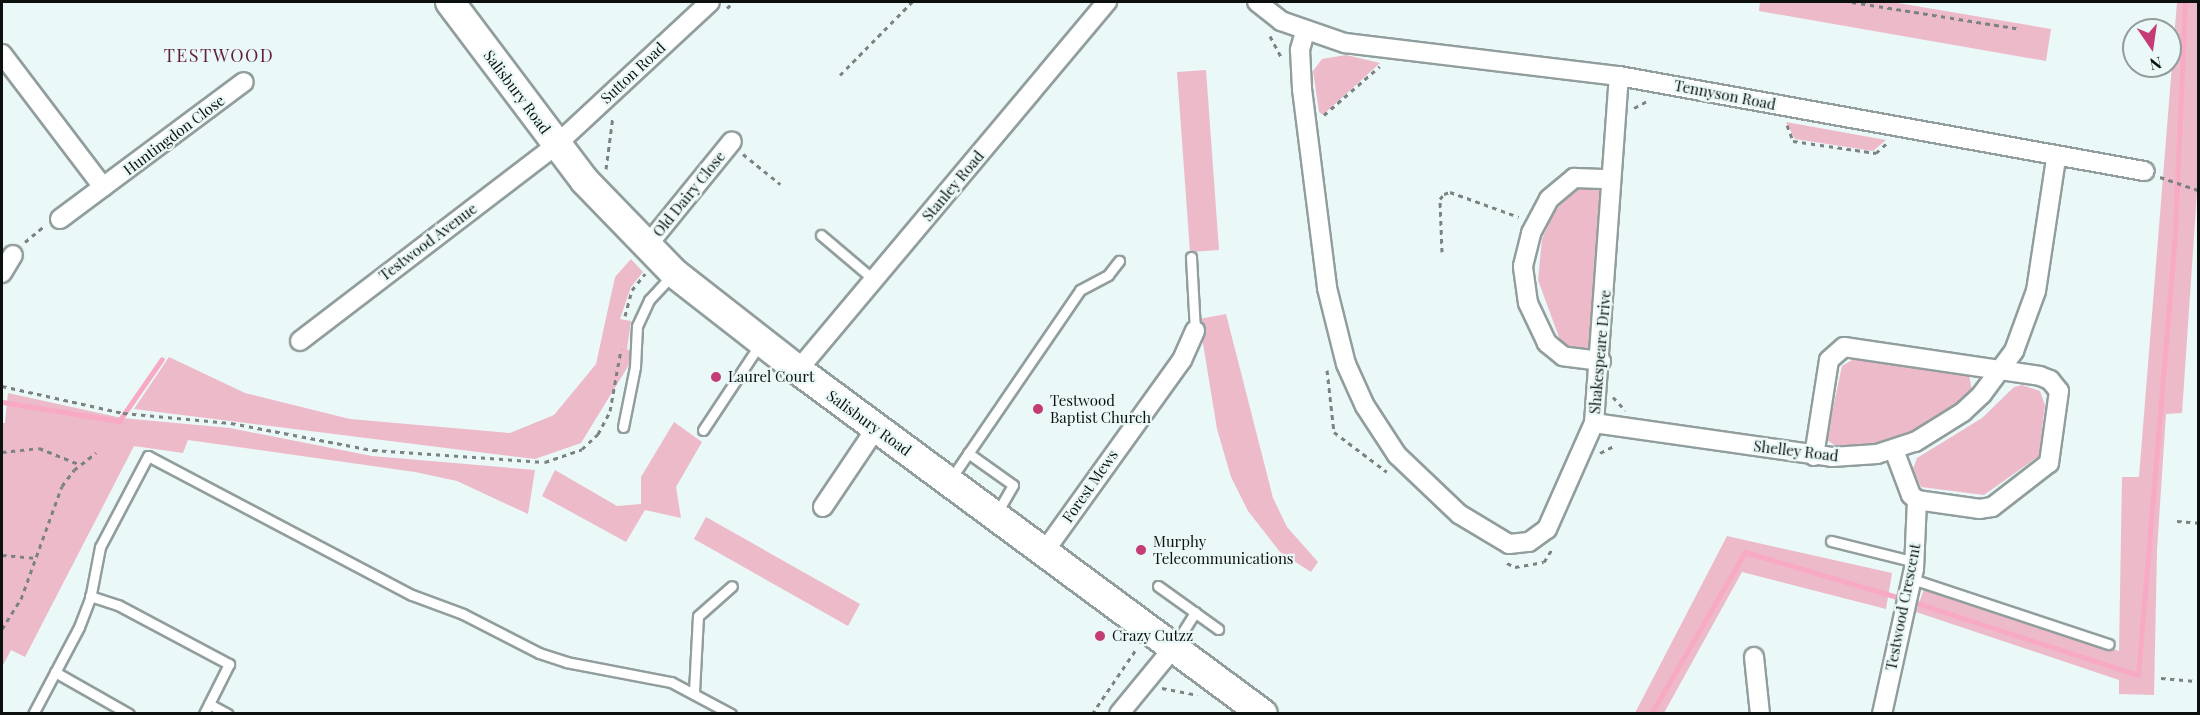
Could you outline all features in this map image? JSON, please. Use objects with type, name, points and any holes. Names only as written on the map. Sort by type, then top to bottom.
[{"type":"main road","name":"Salisbury Road","points":[[450,2],[556,145],[592,189],[659,260],[798,370],[1263,714]]},
{"type":"street","name":"Stanley Road","points":[[798,370],[1107,2]]},
{"type":"street","points":[[1257,2],[1281,21],[1305,32]]},
{"type":"street","name":"Sutton Road","points":[[556,145],[718,5]]},
{"type":"street","name":"Tennyson Road","points":[[1305,32],[1370,47],[1619,76],[2151,174]]},
{"type":"street","name":"Shakespeare Drive","points":[[1305,32],[1300,50],[1302,89],[1332,316],[1353,382],[1397,455],[1435,494],[1475,525],[1500,540],[1519,544],[1536,538],[1549,526],[1594,423],[1601,361],[1619,76]]},
{"type":"street","points":[[2,54],[103,187]]},
{"type":"street","name":"Huntingdon Close","points":[[60,219],[244,82]]},
{"type":"street","name":"Old Dairy Close","points":[[659,260],[731,143]]},
{"type":"street","name":"Testwood Avenue","points":[[300,340],[556,145]]},
{"type":"street","name":"Shelley Road","points":[[1594,423],[1814,456],[1853,457],[1894,450],[1915,442],[1963,412],[2002,369],[2031,309],[2056,158]]},
{"type":"street","points":[[1601,361],[1563,356],[1547,343],[1533,318],[1523,266],[1535,223],[1549,199],[1565,183],[1584,177],[1611,179]]},
{"type":"street","points":[[2,273],[13,255]]},
{"type":"street","name":"Forest Mews","points":[[1044,552],[1182,360],[1195,331]]},
{"type":"street","points":[[1814,456],[1829,360],[1844,347],[2002,369],[2050,380],[2059,391],[2049,463],[1992,507],[1980,509],[1917,500],[1911,495],[1894,450]]},
{"type":"street","points":[[823,507],[876,428]]},
{"type":"street","name":"Testwood Crescent","points":[[1882,714],[1913,571],[1917,500]]},
{"type":"street","points":[[1119,714],[1174,647]]},
{"type":"street","points":[[1755,657],[1760,714]]},
{"type":"lane","points":[[821,235],[874,280]]},
{"type":"lane","points":[[1191,257],[1195,331]]},
{"type":"lane","points":[[623,427],[635,367],[637,326],[649,300],[659,260]]},
{"type":"lane","points":[[948,482],[1080,290],[1108,275],[1119,261]]},
{"type":"lane","points":[[703,430],[761,342]]},
{"type":"lane","points":[[968,453],[1013,485],[995,516]]},
{"type":"lane","points":[[33,714],[79,627],[90,596],[100,547],[148,456],[412,596],[463,614],[539,653],[566,662],[652,677],[694,692],[731,714]]},
{"type":"lane","points":[[1831,541],[2109,644]]},
{"type":"lane","points":[[694,692],[698,616],[732,586]]},
{"type":"lane","points":[[1158,586],[1218,628]]},
{"type":"lane","points":[[90,596],[118,605],[229,664],[204,714]]},
{"type":"lane","points":[[1174,647],[1195,612]]},
{"type":"lane","points":[[55,672],[129,714]]},
{"type":"lane","points":[[208,704],[228,714]]},
{"type":"path","points":[[718,5],[734,2]]},
{"type":"path","points":[[840,75],[912,2]]},
{"type":"path","points":[[1852,2],[2021,29]]},
{"type":"path","points":[[1265,28],[1283,63]]},
{"type":"path","points":[[1319,120],[1385,62]]},
{"type":"path","points":[[1628,112],[1657,96]]},
{"type":"path","points":[[592,189],[605,178],[614,114]]},
{"type":"path","points":[[1796,122],[1785,120],[1793,141],[1876,153],[1890,140],[1879,137]]},
{"type":"path","points":[[731,143],[780,184]]},
{"type":"path","points":[[2175,182],[2199,190]]},
{"type":"path","points":[[1442,252],[1440,199],[1450,192],[1535,223]]},
{"type":"path","points":[[13,255],[49,222],[60,219]]},
{"type":"path","points":[[624,327],[632,290],[659,260]]},
{"type":"path","points":[[2,386],[123,413],[231,423],[372,450],[545,462],[582,449],[598,434],[610,411],[622,338]]},
{"type":"path","points":[[1327,368],[1334,432],[1389,474]]},
{"type":"path","points":[[1613,390],[1613,396],[1626,412]]},
{"type":"path","points":[[1597,454],[1625,441]]},
{"type":"path","points":[[2,452],[39,448],[81,465]]},
{"type":"path","points":[[2,629],[21,599],[62,486],[81,465],[96,453]]},
{"type":"path","points":[[1388,463],[1393,470]]},
{"type":"path","points":[[2177,521],[2199,523]]},
{"type":"path","points":[[1505,562],[1515,567],[1544,562],[1554,546]]},
{"type":"path","points":[[2,555],[35,558]]},
{"type":"path","points":[[1092,714],[1150,629]]},
{"type":"path","points":[[1125,668],[1156,687],[1205,697]]},
{"type":"path","points":[[2161,678],[2199,681]]},
{"type":"shaded area","points":[[1760,2],[1892,2],[2051,29],[2046,61],[1759,11]]},
{"type":"shaded area","points":[[2177,2],[2198,2],[2197,192],[2182,413],[2166,414],[2157,550],[2154,695],[2119,694],[2119,680],[1916,612],[1925,586],[2119,651],[2122,477],[2139,477],[2171,78],[2182,78],[2182,18],[2176,18]]},
{"type":"shaded area","points":[[1346,55],[1380,63],[1323,115],[1319,112],[1313,71],[1322,59]]},
{"type":"shaded area","points":[[1206,70],[1219,250],[1190,252],[1177,72]]},
{"type":"shaded area","points":[[1786,122],[1886,140],[1873,151],[1795,139]]},
{"type":"shaded area","points":[[1572,185],[1594,185],[1603,195],[1592,349],[1586,353],[1554,344],[1560,340],[1538,280],[1542,239],[1555,211],[1569,196],[1564,192]]},
{"type":"shaded area","points":[[631,259],[643,272],[631,287],[620,319],[631,321],[627,349],[635,355],[581,443],[535,459],[134,409],[169,357],[245,393],[350,419],[510,433],[554,415],[596,364],[615,277]]},
{"type":"shaded area","points":[[1226,314],[1273,498],[1287,527],[1318,562],[1311,572],[1280,552],[1248,511],[1231,477],[1217,429],[1199,319]]},
{"type":"shaded area","points":[[1864,353],[1969,375],[1972,390],[1956,408],[1913,434],[1885,445],[1840,449],[1824,438],[1825,419],[1832,413],[1842,366]]},
{"type":"shaded area","points":[[2022,385],[2040,391],[2045,405],[2039,456],[1984,495],[1921,487],[1913,469],[1917,458],[1982,418],[2014,387]]},
{"type":"shaded area","points":[[8,393],[122,418],[230,428],[372,456],[535,470],[528,514],[457,481],[415,472],[188,440],[183,453],[134,446],[25,657],[11,650],[2,667],[2,423],[5,423]]},
{"type":"shaded area","points":[[674,422],[702,442],[676,487],[681,518],[645,510],[626,542],[542,496],[555,470],[617,506],[641,504],[641,477]]},
{"type":"shaded area","points":[[706,517],[860,604],[848,626],[694,539]]},
{"type":"shaded area","points":[[1727,536],[1892,573],[1886,609],[1742,572],[1664,713],[1635,713]]},
{"type":"waterway","points":[[1651,714],[1745,552],[1907,600],[2138,675],[2175,231],[2185,2]]},
{"type":"waterway","points":[[2,402],[119,421],[162,359]]},
{"type":"place","name":"Laurel Court","points":[[716,377]]},
{"type":"place","name":"Testwood Baptist Church","points":[[1038,409]]},
{"type":"place","name":"Murphy Telecommunications","points":[[1141,550]]},
{"type":"place","name":"Crazy Cutzz","points":[[1100,636]]},
{"type":"district","name":"TESTWOOD","points":[[219,55]]}]
